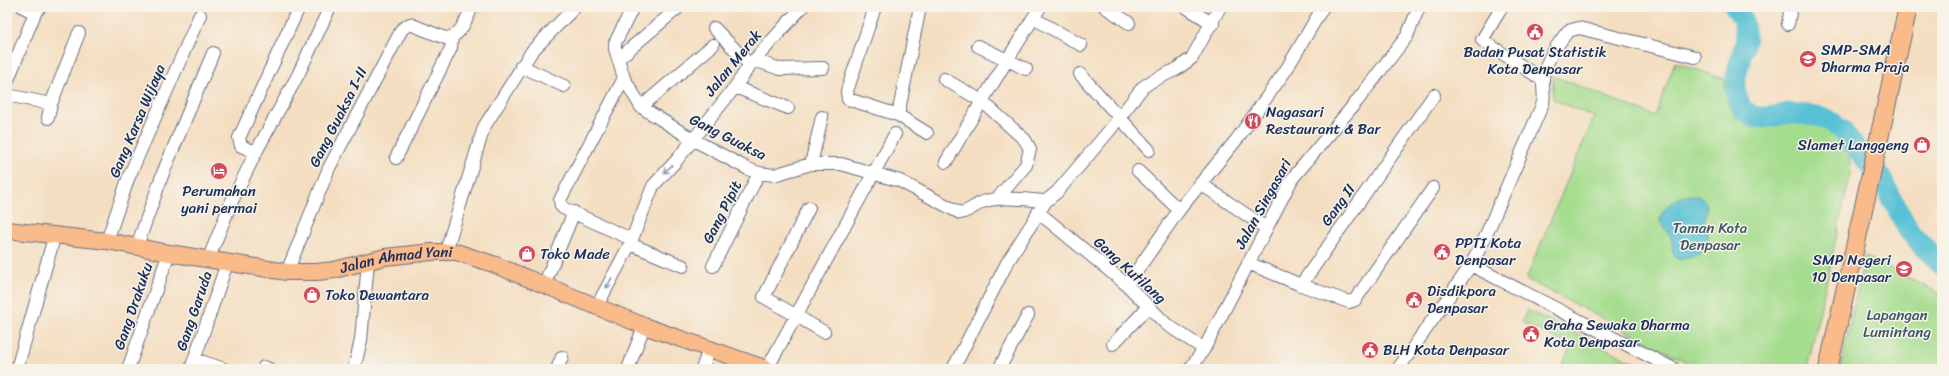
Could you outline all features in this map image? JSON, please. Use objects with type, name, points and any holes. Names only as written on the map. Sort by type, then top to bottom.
[{"type":"highway","points":[[1828,369],[1908,7]]},
{"type":"main road","name":"Jalan Ahmad Yani","points":[[7,230],[55,234],[137,246],[208,260],[287,272],[317,272],[334,270],[385,257],[446,251],[471,255],[644,326],[767,369]]},
{"type":"street","points":[[7,82],[11,61],[37,10],[23,7]]},
{"type":"street","points":[[256,152],[241,146],[239,138],[299,7]]},
{"type":"street","points":[[208,260],[231,203],[256,152],[298,75],[330,7]]},
{"type":"street","points":[[396,158],[451,48],[452,38],[458,34],[472,7]]},
{"type":"street","points":[[446,251],[484,127],[521,66],[532,51],[575,7]]},
{"type":"street","name":"Gang Guaksa","points":[[633,7],[615,43],[615,49],[624,78],[641,107],[692,139],[748,169],[759,173],[774,175],[811,164],[841,164],[900,181],[957,212],[965,212],[973,206],[997,199],[1046,201]]},
{"type":"street","points":[[618,59],[680,7]]},
{"type":"street","name":"Jalan Merak","points":[[597,306],[630,242],[653,186],[676,161],[692,139],[735,87],[752,62],[802,7]]},
{"type":"street","points":[[875,7],[847,96],[848,100],[898,116],[927,133]]},
{"type":"street","points":[[898,116],[920,7]]},
{"type":"street","points":[[946,162],[1040,7]]},
{"type":"street","points":[[1105,7],[1129,23]]},
{"type":"street","points":[[1186,7],[1213,24]]},
{"type":"street","points":[[953,369],[1007,262],[1046,201],[1057,192],[1148,84],[1192,58],[1213,24],[1220,7]]},
{"type":"street","points":[[1127,285],[1179,210],[1237,139],[1286,70],[1323,7]]},
{"type":"street","points":[[1502,7],[1482,40],[1543,80]]},
{"type":"street","points":[[1788,24],[1791,7]]},
{"type":"street","name":"Jalan Singasari","points":[[1190,369],[1204,349],[1292,178],[1398,48],[1409,31],[1416,8]]},
{"type":"street","name":"Gang Karsa Wijaya","points":[[107,242],[128,179],[200,15]]},
{"type":"street","points":[[1034,18],[1081,45]]},
{"type":"street","name":"Gang Guaksa I-II","points":[[287,272],[329,168],[402,29],[410,24],[445,38],[452,38]]},
{"type":"street","points":[[714,28],[752,62],[780,69],[823,68]]},
{"type":"street","points":[[1398,369],[1471,265],[1483,242],[1543,103],[1545,96],[1543,80],[1548,60],[1565,35],[1574,28],[1695,57]]},
{"type":"street","points":[[48,118],[51,104],[79,33]]},
{"type":"street","points":[[641,107],[713,45]]},
{"type":"street","points":[[978,46],[1008,59],[1026,69]]},
{"type":"street","points":[[137,246],[163,173],[213,53]]},
{"type":"street","points":[[521,66],[564,86]]},
{"type":"street","points":[[1080,74],[1149,150]]},
{"type":"street","points":[[624,78],[560,200],[561,206],[630,242],[683,266]]},
{"type":"street","points":[[944,79],[982,102],[1025,140],[1030,149],[1026,165],[997,199]]},
{"type":"street","points":[[735,87],[788,108]]},
{"type":"street","points":[[7,95],[51,104]]},
{"type":"street","name":"Gang II","points":[[1301,285],[1434,95]]},
{"type":"street","points":[[811,164],[822,117]]},
{"type":"street","points":[[767,369],[895,134]]},
{"type":"street","points":[[1138,171],[1179,210]]},
{"type":"street","name":"Gang Pipit","points":[[713,266],[759,173]]},
{"type":"street","points":[[1201,184],[1266,228]]},
{"type":"street","points":[[1248,263],[1301,285],[1349,302],[1355,300],[1433,188]]},
{"type":"street","points":[[809,208],[764,297],[824,332]]},
{"type":"street","points":[[544,285],[574,212]]},
{"type":"street","name":"Gang Kutilang","points":[[1038,212],[1127,285],[1166,324],[1204,349]]},
{"type":"street","points":[[17,369],[55,234]]},
{"type":"street","name":"Gang Drakuku","points":[[128,369],[169,253]]},
{"type":"street","points":[[358,368],[368,262]]},
{"type":"street","name":"Gang Garuda","points":[[193,364],[227,263]]},
{"type":"street","points":[[1471,265],[1674,369]]},
{"type":"street","points":[[1113,344],[1148,307]]},
{"type":"street","points":[[999,369],[1028,315]]},
{"type":"street","points":[[628,369],[644,326]]},
{"type":"street","points":[[702,369],[709,349]]},
{"type":"street","points":[[557,369],[562,357]]},
{"type":"street","points":[[193,364],[224,369]]},
{"type":"green space","name":"Taman Kota Denpasar","points":[[1675,62],[1725,79],[1726,96],[1729,104],[1733,110],[1746,119],[1754,122],[1766,123],[1787,120],[1803,120],[1817,124],[1836,137],[1848,152],[1851,171],[1807,369],[1700,369],[1526,279],[1594,117],[1553,99],[1553,76],[1655,116]]},
{"type":"green space","name":"Lapangan Lumintang","points":[[1865,256],[1942,295],[1942,369],[1840,369]]},
{"type":"green space","points":[[1527,310],[1648,369],[1560,369],[1571,346],[1522,322]]},
{"type":"water","points":[[1692,195],[1704,200],[1706,204],[1707,208],[1704,227],[1708,242],[1707,246],[1701,253],[1686,258],[1677,259],[1673,252],[1670,235],[1661,224],[1660,218],[1665,209],[1677,199]]},
{"type":"waterway","points":[[1735,7],[1743,19],[1746,39],[1736,76],[1736,95],[1742,109],[1754,117],[1769,117],[1789,113],[1817,116],[1832,122],[1844,133],[1881,178],[1909,231],[1942,266]]},
{"type":"place","name":"Badan Pusat Statistik Kota Denpasar","points":[[1535,32]]},
{"type":"place","name":"SMP-SMA Dharma Praja","points":[[1808,59]]},
{"type":"place","name":"Nagasari Restaurant & Bar","points":[[1253,121]]},
{"type":"place","name":"Slamet Langgeng","points":[[1922,145]]},
{"type":"place","name":"Perumahan yani permai","points":[[219,171]]},
{"type":"place","name":"PPTI Kota Denpasar","points":[[1442,252]]},
{"type":"place","name":"Toko Made","points":[[527,254]]},
{"type":"place","name":"SMP Negeri 10 Denpasar","points":[[1904,269]]},
{"type":"place","name":"Toko Dewantara","points":[[312,295]]},
{"type":"place","name":"Disdikpora Denpasar","points":[[1414,300]]},
{"type":"place","name":"Graha Sewaka Dharma Kota Denpasar","points":[[1531,334]]},
{"type":"place","name":"BLH Kota Denpasar","points":[[1370,350]]}]
